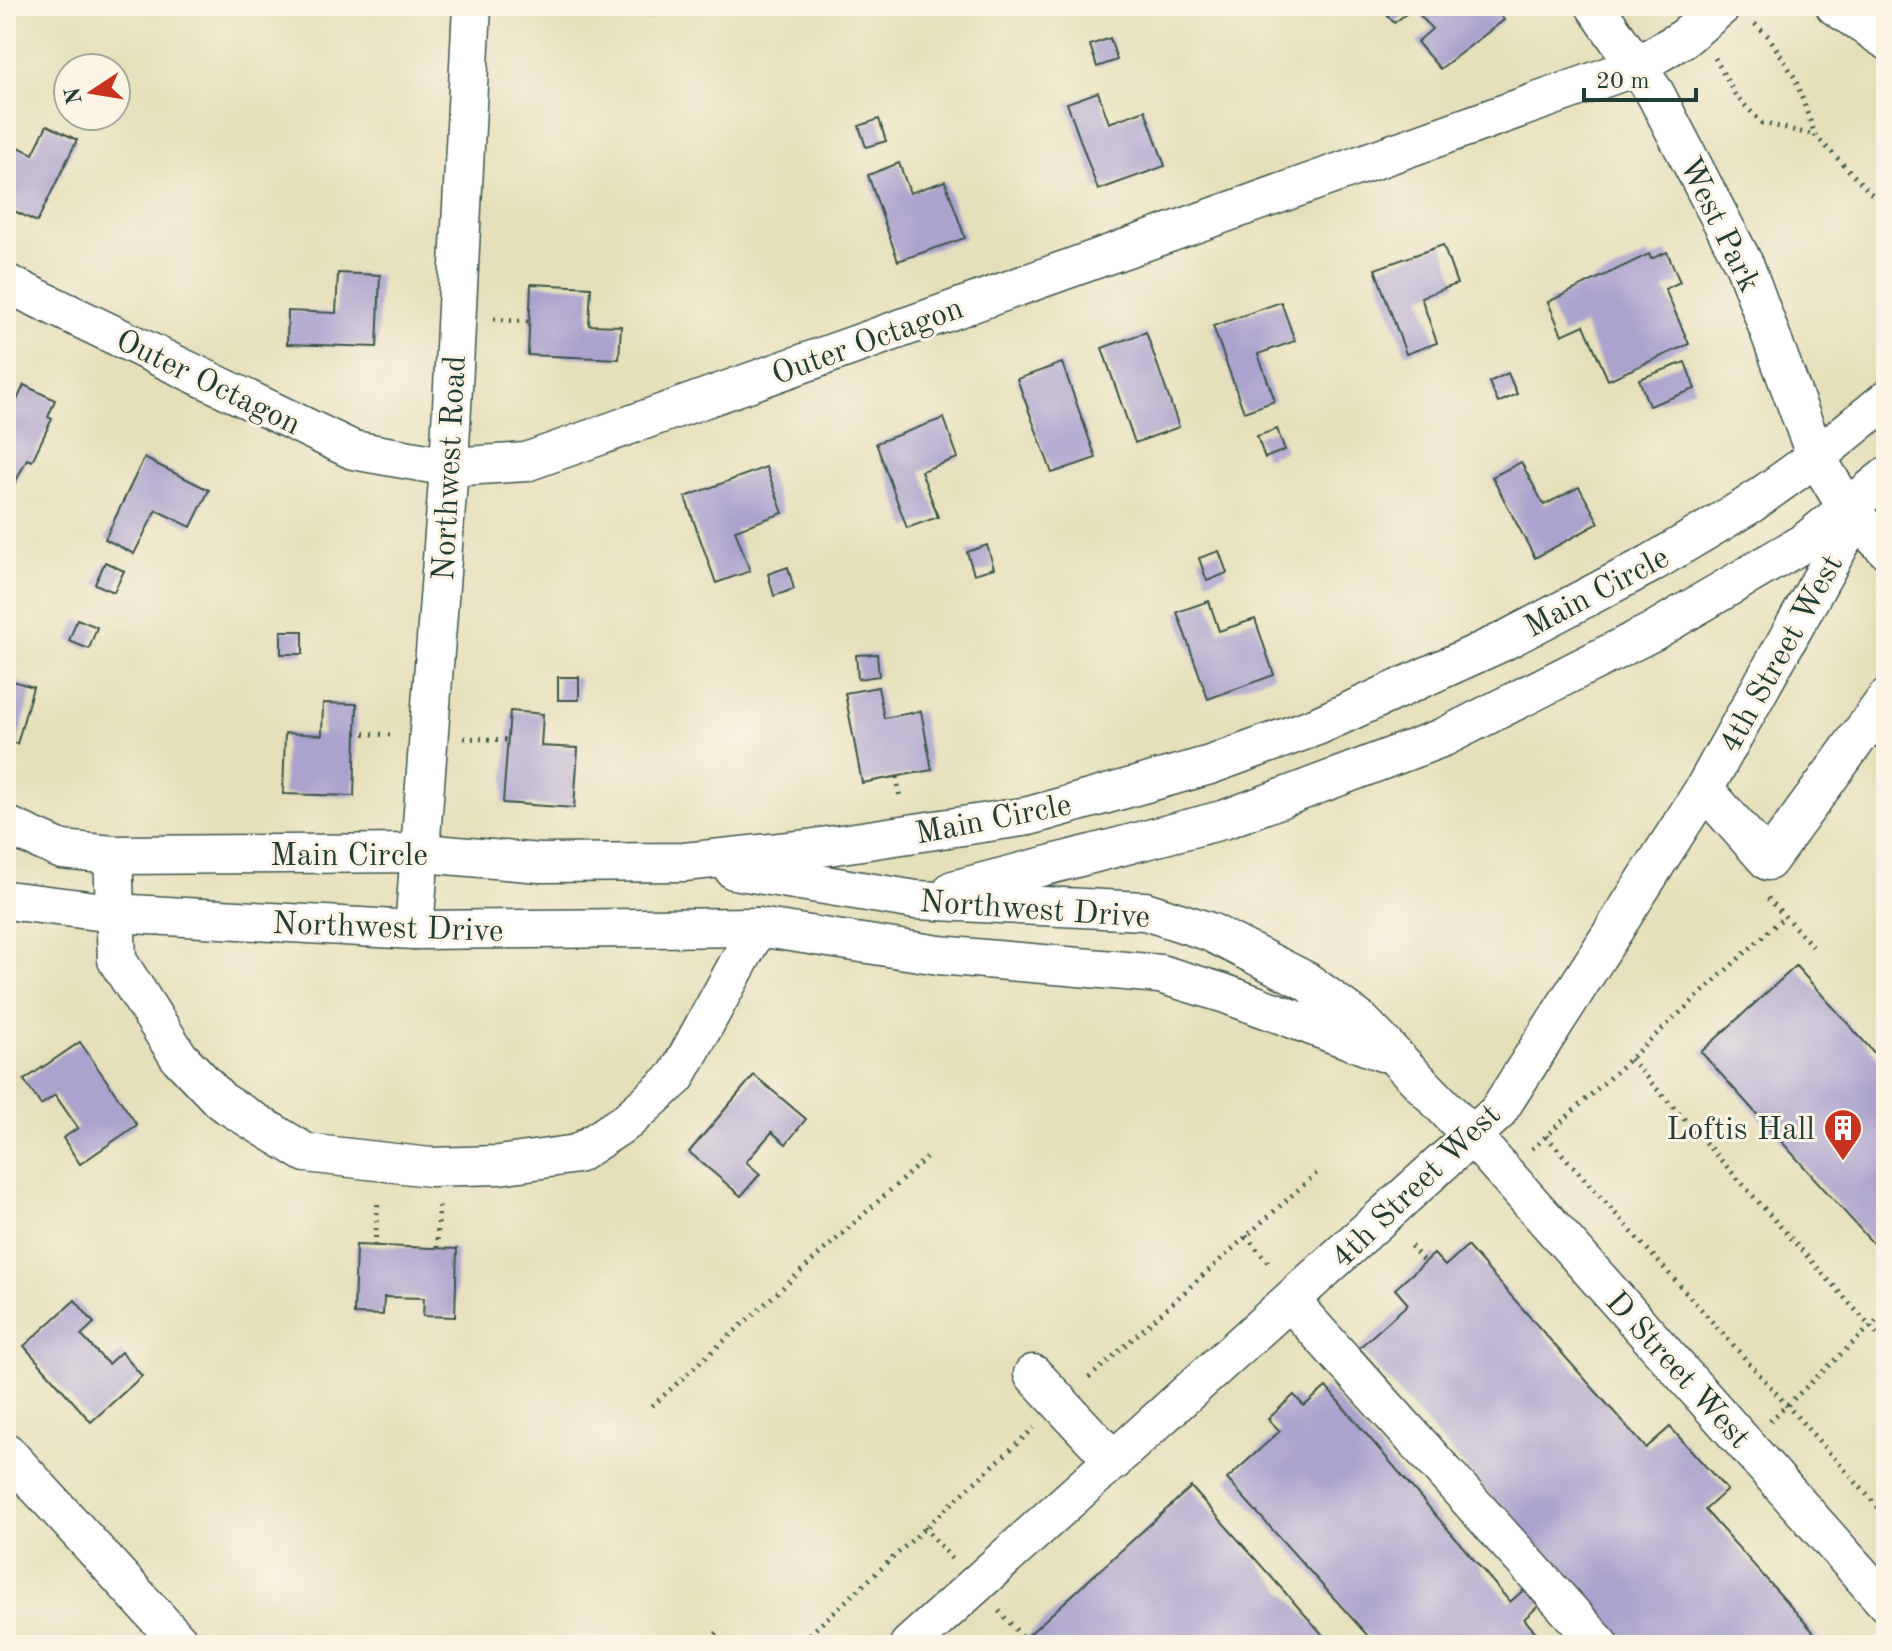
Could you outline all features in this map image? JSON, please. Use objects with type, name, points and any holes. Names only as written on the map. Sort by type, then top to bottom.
[{"type":"street","name":"Northwest Road","points":[[414,930],[423,853],[449,467],[472,6]]},
{"type":"street","name":"West Park","points":[[1595,6],[1655,93],[1745,266],[1816,457]]},
{"type":"street","points":[[1835,6],[1886,40]]},
{"type":"street","name":"Outer Octagon","points":[[6,283],[353,450],[449,467],[526,462],[1635,67],[1684,38],[1715,12]]},
{"type":"street","name":"Main Circle","points":[[6,825],[62,850],[113,855],[423,853],[540,863],[684,862],[808,849],[1029,816],[1210,765],[1317,726],[1502,642],[1650,564],[1749,505],[1816,457],[1886,400]]},
{"type":"street","points":[[1816,457],[1852,512],[1886,549]]},
{"type":"street","name":"Main Circle","points":[[758,927],[916,900],[1226,819],[1444,737],[1652,632],[1805,542],[1852,512],[1886,477]]},
{"type":"street","name":"4th Street West","points":[[909,1645],[1497,1113],[1704,789],[1852,512]]},
{"type":"street","points":[[1704,789],[1768,861],[1886,699]]},
{"type":"street","points":[[6,846],[62,850]]},
{"type":"street","points":[[113,855],[117,960],[179,1057],[221,1101],[306,1153],[430,1167],[499,1165],[577,1154],[627,1121],[676,1077],[758,927]]},
{"type":"street","name":"Northwest Drive","points":[[684,862],[916,900],[1145,911],[1210,932],[1306,981],[1361,1021],[1471,1135]]},
{"type":"street","name":"Northwest Drive","points":[[13,898],[114,913],[414,930],[758,927],[939,955],[1160,974],[1223,993],[1395,1057]]},
{"type":"street","name":"D Street West","points":[[1471,1135],[1886,1603]]},
{"type":"street","points":[[1290,1301],[1600,1645]]},
{"type":"street","points":[[1033,1374],[1114,1461]]},
{"type":"street","points":[[6,1452],[182,1645]]},
{"type":"path","points":[[1815,135],[1762,123],[1735,95],[1716,61],[1715,12],[1755,24],[1769,37],[1795,78],[1815,135],[1886,209]]},
{"type":"path","points":[[1764,894],[1813,947]]},
{"type":"path","points":[[1506,1174],[1785,916]]},
{"type":"path","points":[[1630,1059],[1886,1344]]},
{"type":"path","points":[[1546,1136],[1886,1516]]},
{"type":"path","points":[[652,1406],[926,1158]]},
{"type":"path","points":[[375,1246],[379,1161]]},
{"type":"path","points":[[1400,1255],[1421,1236]]},
{"type":"path","points":[[1411,1246],[1425,1263]]},
{"type":"path","points":[[1746,1444],[1886,1312]]},
{"type":"path","points":[[704,1645],[718,1632]]},
{"type":"building","points":[[643,6],[665,6],[665,14],[644,15]]},
{"type":"building","points":[[1380,6],[1513,6],[1501,16],[1504,20],[1440,69],[1417,42],[1432,29],[1414,8],[1394,23]]},
{"type":"building","points":[[1110,38],[1117,60],[1097,67],[1090,45]]},
{"type":"building","points":[[1098,92],[1109,123],[1145,110],[1165,166],[1098,190],[1067,103]]},
{"type":"building","points":[[879,119],[886,141],[866,147],[859,126]]},
{"type":"building","points":[[47,125],[52,128],[52,132],[61,132],[77,140],[37,222],[6,207],[6,141],[33,154]]},
{"type":"building","points":[[899,163],[910,193],[945,181],[965,238],[898,261],[868,175]]},
{"type":"building","points":[[1443,245],[1457,284],[1421,297],[1437,343],[1406,354],[1375,269]]},
{"type":"building","points":[[1667,252],[1680,282],[1665,289],[1689,344],[1608,380],[1584,325],[1562,335],[1548,302],[1649,254],[1651,259]]},
{"type":"building","points":[[338,273],[380,275],[377,347],[287,344],[288,311],[336,313]]},
{"type":"building","points":[[531,284],[591,287],[589,325],[621,326],[619,359],[528,355]]},
{"type":"building","points":[[1281,302],[1295,341],[1258,354],[1275,401],[1244,412],[1213,326]]},
{"type":"building","points":[[1146,332],[1179,427],[1135,443],[1102,348]]},
{"type":"building","points":[[1685,362],[1695,389],[1649,406],[1639,379]]},
{"type":"building","points":[[1062,363],[1096,458],[1052,473],[1017,379]]},
{"type":"building","points":[[1508,373],[1517,394],[1498,403],[1489,382]]},
{"type":"building","points":[[24,385],[55,400],[48,417],[52,419],[32,461],[27,459],[12,489],[6,486],[6,395],[17,400]]},
{"type":"building","points":[[944,418],[958,458],[921,471],[938,517],[907,528],[876,443]]},
{"type":"building","points":[[1277,429],[1285,450],[1265,458],[1257,436]]},
{"type":"building","points":[[144,458],[209,490],[191,527],[156,510],[134,554],[105,539]]},
{"type":"building","points":[[1521,462],[1544,505],[1579,487],[1599,523],[1535,558],[1492,477]]},
{"type":"building","points":[[766,467],[783,513],[735,530],[750,571],[716,583],[685,497]]},
{"type":"building","points":[[987,545],[994,568],[974,574],[967,552]]},
{"type":"building","points":[[1219,551],[1227,573],[1207,581],[1199,558]]},
{"type":"building","points":[[105,562],[124,571],[114,592],[95,584]]},
{"type":"building","points":[[788,567],[794,589],[774,596],[768,574]]},
{"type":"building","points":[[1209,601],[1219,631],[1255,619],[1274,675],[1208,699],[1177,612]]},
{"type":"building","points":[[77,619],[97,627],[89,649],[69,641]]},
{"type":"building","points":[[281,631],[303,631],[303,654],[281,654]]},
{"type":"building","points":[[877,654],[879,676],[858,679],[856,655]]},
{"type":"building","points":[[558,677],[579,677],[579,700],[558,700]]},
{"type":"building","points":[[6,679],[33,687],[17,744],[6,741]]},
{"type":"building","points":[[878,687],[884,718],[921,711],[932,770],[862,783],[845,693]]},
{"type":"building","points":[[323,703],[357,704],[354,796],[283,794],[285,733],[322,735]]},
{"type":"building","points":[[510,711],[543,714],[541,746],[578,748],[574,808],[503,803]]},
{"type":"building","name":"Loftis Hall","points":[[1796,966],[1886,1066],[1886,1258],[1701,1052]]},
{"type":"building","points":[[80,1042],[137,1125],[80,1164],[63,1138],[78,1128],[55,1095],[41,1105],[24,1080]]},
{"type":"building","points":[[754,1075],[806,1119],[786,1144],[772,1132],[746,1162],[760,1174],[741,1196],[689,1152]]},
{"type":"building","points":[[356,1245],[457,1249],[455,1317],[423,1316],[424,1298],[384,1297],[383,1315],[354,1314]]},
{"type":"building","points":[[1467,1246],[1646,1448],[1670,1427],[1727,1490],[1705,1510],[1825,1645],[1623,1645],[1566,1581],[1524,1619],[1547,1645],[1376,1645],[1227,1479],[1280,1431],[1268,1419],[1294,1395],[1304,1406],[1326,1387],[1510,1602],[1552,1565],[1359,1348],[1408,1304],[1395,1289],[1434,1254],[1445,1266]]},
{"type":"building","points":[[75,1300],[94,1323],[81,1335],[108,1364],[121,1352],[142,1376],[91,1422],[24,1346]]},
{"type":"building","points":[[1191,1487],[1332,1645],[1017,1645],[1024,1639]]},
{"type":"place","name":"Loftis Hall","points":[[1843,1162]]}]
